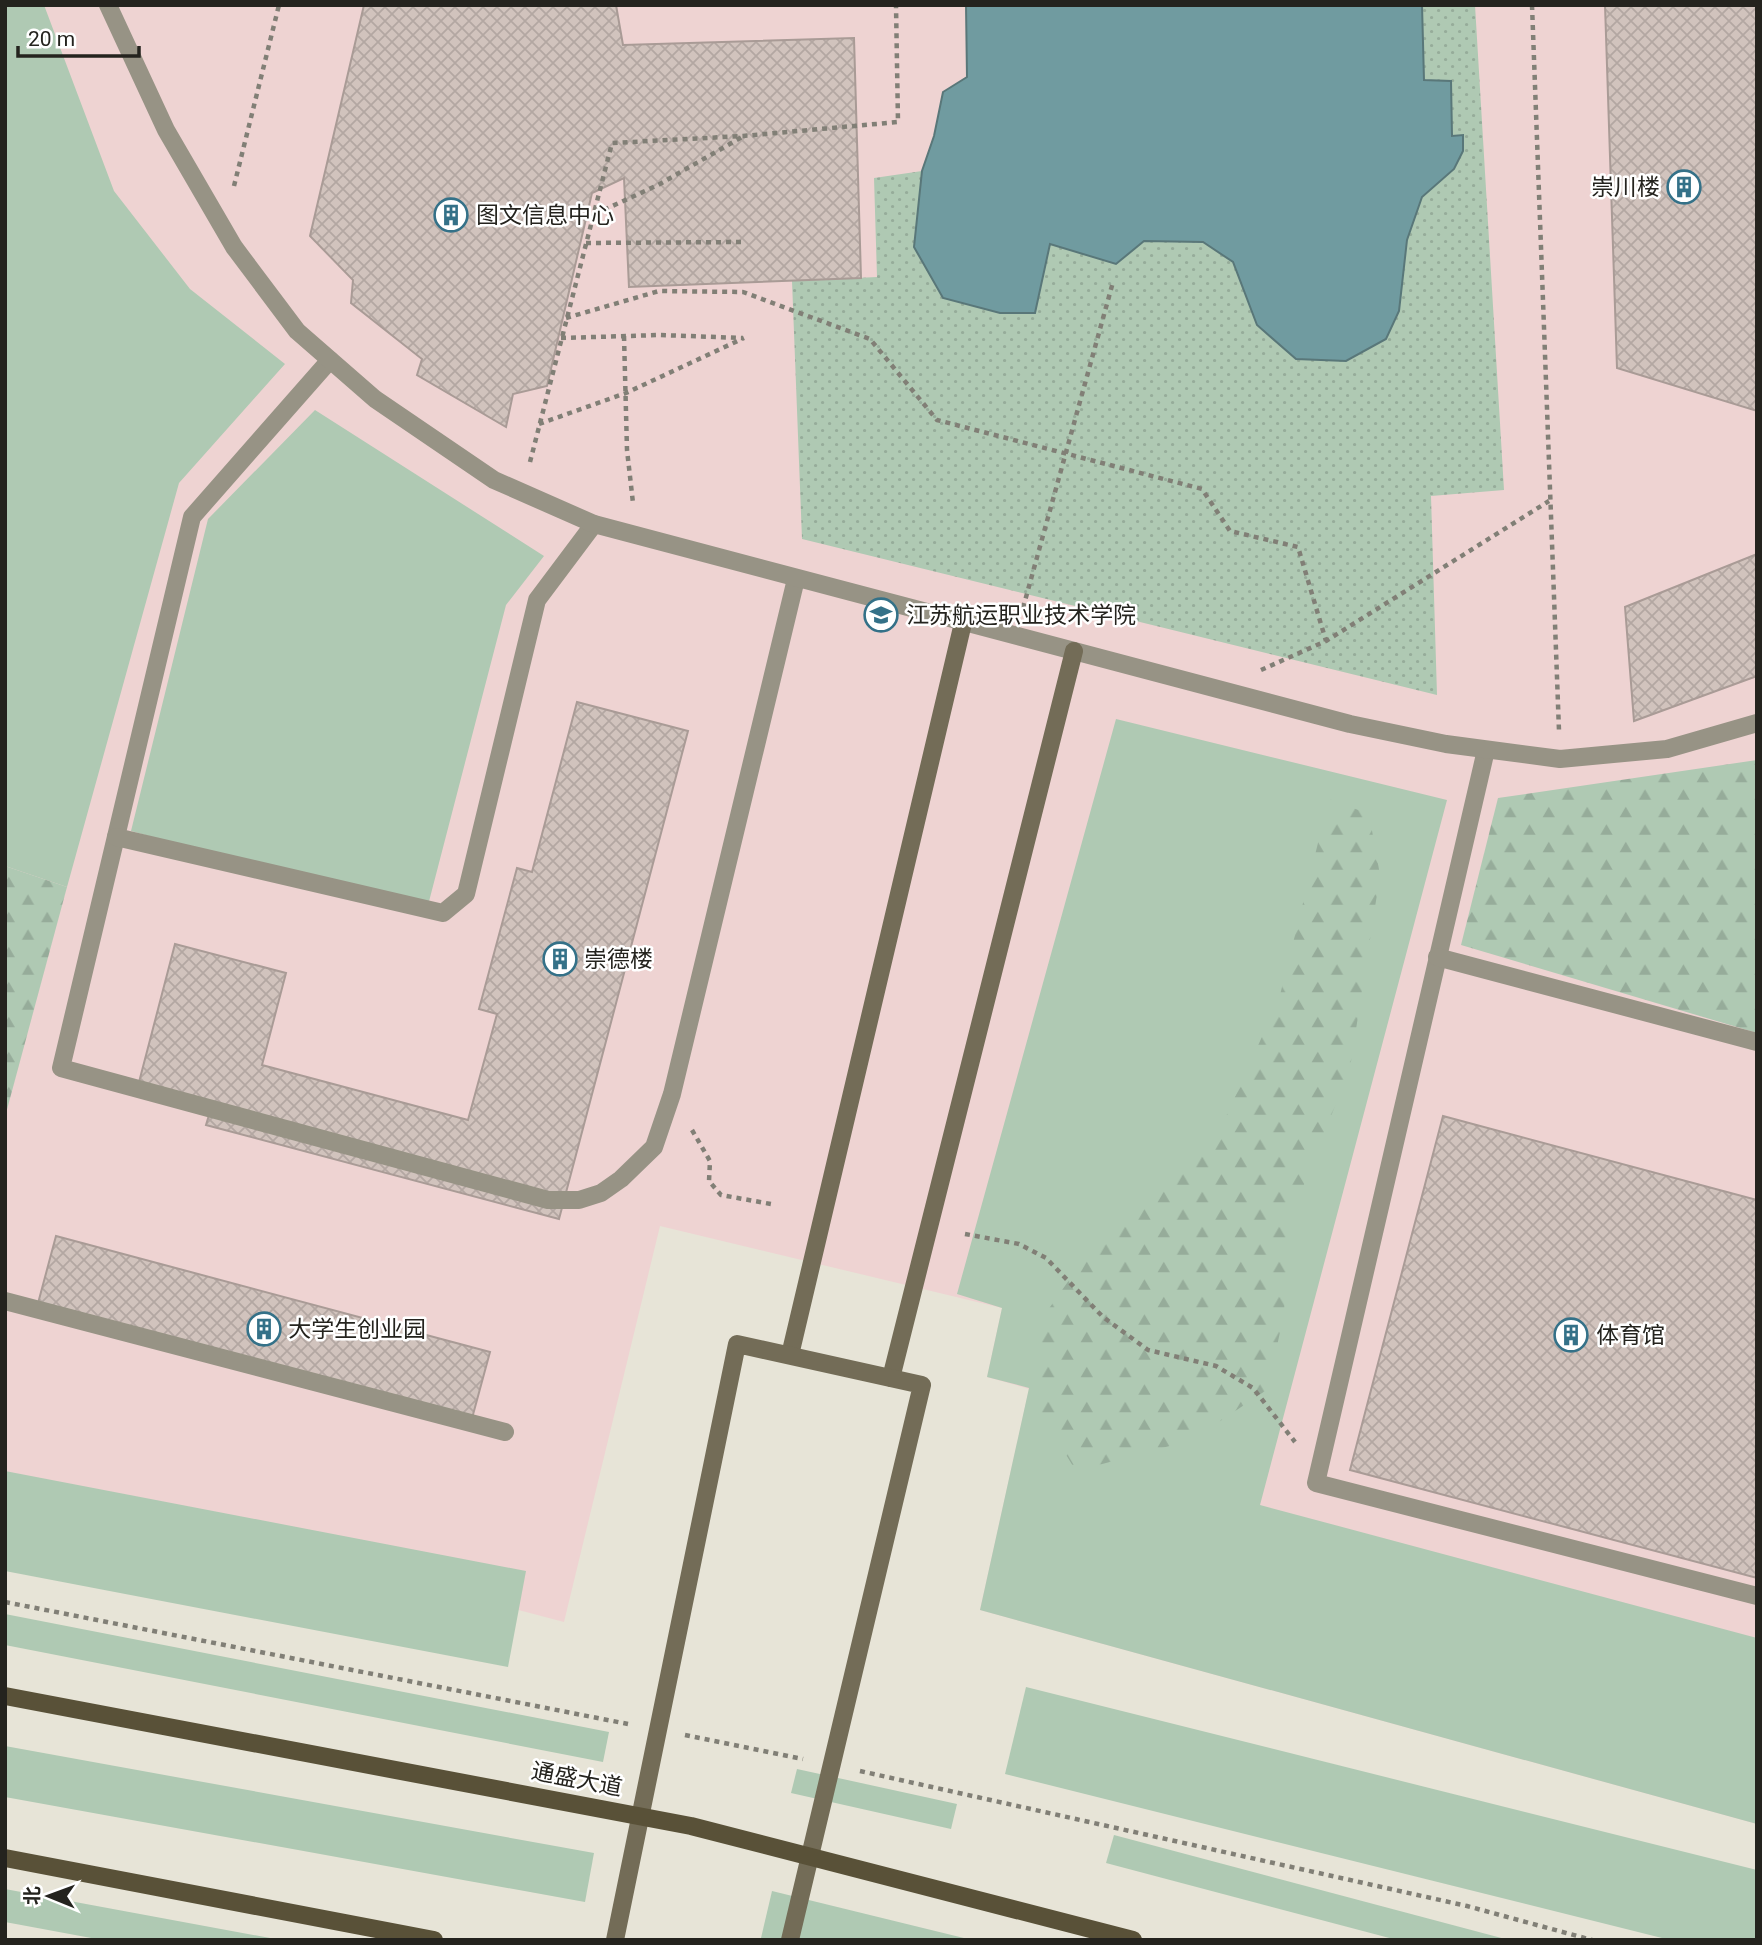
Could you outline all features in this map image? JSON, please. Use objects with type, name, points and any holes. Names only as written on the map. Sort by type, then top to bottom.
[{"type":"main road","name":"通盛大道","points":[[5,1696],[640,1816],[1133,1940]]},
{"type":"main road","points":[[5,1858],[434,1940]]},
{"type":"street","points":[[108,5],[166,130],[223,227],[297,331],[375,399],[494,480],[594,524],[1350,724],[1486,750],[1560,760],[1667,749],[1757,723]]},
{"type":"street","points":[[330,360],[192,517],[61,1068],[548,1200],[579,1200],[601,1193],[621,1179],[654,1147],[671,1094],[796,579]]},
{"type":"street","points":[[116,836],[443,913],[466,894],[537,600],[594,524]]},
{"type":"street","points":[[790,1355],[963,623]]},
{"type":"street","points":[[891,1378],[1074,652]]},
{"type":"street","points":[[1486,750],[1315,1483],[1757,1595]]},
{"type":"street","points":[[1437,957],[1757,1042]]},
{"type":"street","points":[[5,1301],[505,1432]]},
{"type":"street","points":[[615,1940],[737,1344],[922,1385],[790,1940]]},
{"type":"path","points":[[223,227],[279,5]]},
{"type":"path","points":[[530,462],[612,143],[743,136],[898,122],[896,5]]},
{"type":"path","points":[[1532,5],[1560,760]]},
{"type":"path","points":[[594,214],[658,185],[743,136]]},
{"type":"path","points":[[586,243],[743,242]]},
{"type":"path","points":[[1023,609],[1113,282]]},
{"type":"path","points":[[566,318],[659,291],[743,292],[870,339],[937,420],[1202,488],[1230,531],[1298,547],[1326,641]]},
{"type":"path","points":[[539,424],[626,393],[744,338],[624,335],[561,338]]},
{"type":"path","points":[[624,335],[627,450],[633,504]]},
{"type":"path","points":[[1259,670],[1326,641],[1550,501]]},
{"type":"path","points":[[671,1094],[710,1161],[709,1181],[721,1195],[771,1204]]},
{"type":"path","points":[[965,1234],[1019,1244],[1037,1253],[1046,1258],[1103,1317],[1148,1350],[1216,1366],[1253,1388],[1292,1435],[1315,1483]]},
{"type":"shaded area","name":"江苏航运职业技术学院","points":[[5,5],[1757,5],[1757,1824],[980,1610],[1029,1389],[987,1377],[1002,1308],[660,1226],[564,1622],[5,1476]]},
{"type":"green space","points":[[5,5],[44,5],[114,191],[190,289],[285,364],[179,483],[67,887],[5,866]]},
{"type":"green space","points":[[966,5],[1475,5],[1504,490],[1431,496],[1437,695],[802,539],[792,281],[877,277],[874,178],[922,171],[934,136],[943,92],[967,77]]},
{"type":"green space","points":[[315,410],[544,556],[506,605],[426,913],[131,831],[208,519]]},
{"type":"green space","points":[[1116,719],[1447,800],[1260,1505],[1757,1638],[1757,1824],[980,1610],[1029,1388],[987,1377],[1002,1308],[957,1294]]},
{"type":"green space","points":[[1757,760],[1757,1033],[1461,945],[1498,798]]},
{"type":"green space","points":[[1329,799],[1369,814],[1380,875],[1350,1068],[1289,1223],[1284,1313],[1268,1389],[1192,1440],[1076,1471],[1038,1409],[1038,1324],[1084,1259],[1156,1194],[1224,1121],[1279,999]]},
{"type":"green space","points":[[5,866],[67,887],[5,1117]]},
{"type":"green space","points":[[5,1471],[526,1571],[508,1667],[5,1571]]},
{"type":"green space","points":[[5,1614],[609,1732],[603,1762],[5,1645]]},
{"type":"green space","points":[[1026,1687],[1757,1870],[1757,1940],[1670,1940],[1005,1774]]},
{"type":"green space","points":[[5,1746],[594,1853],[585,1902],[5,1797]]},
{"type":"green space","points":[[797,1769],[957,1804],[951,1829],[791,1793]]},
{"type":"green space","points":[[1114,1835],[1509,1940],[1397,1940],[1106,1863]]},
{"type":"green space","points":[[5,1889],[281,1940],[102,1940],[5,1922]]},
{"type":"green space","points":[[772,1891],[972,1940],[761,1938]]},
{"type":"water","points":[[966,5],[1422,5],[1424,80],[1451,81],[1452,136],[1463,135],[1463,151],[1454,169],[1422,197],[1407,240],[1399,311],[1386,339],[1346,361],[1296,359],[1257,325],[1233,262],[1203,242],[1144,241],[1116,264],[1050,244],[1035,313],[1000,313],[943,298],[914,247],[922,171],[934,136],[943,92],[967,77]]},
{"type":"building","name":"图文信息中心","points":[[364,5],[616,5],[623,45],[854,38],[861,278],[629,287],[624,178],[592,193],[547,386],[513,394],[506,427],[417,375],[422,359],[351,303],[353,280],[310,236]]},
{"type":"building","name":"崇川楼","points":[[1605,5],[1757,5],[1757,411],[1617,368]]},
{"type":"building","points":[[1757,554],[1757,676],[1634,721],[1625,607]]},
{"type":"building","name":"崇德楼","points":[[577,702],[688,731],[559,1219],[206,1125],[212,1105],[138,1086],[175,944],[286,973],[262,1065],[468,1120],[497,1014],[479,1009],[517,868],[532,872]]},
{"type":"building","name":"体育馆","points":[[1443,1116],[1757,1200],[1757,1578],[1350,1470]]},
{"type":"building","name":"大学生创业园","points":[[56,1236],[490,1352],[471,1422],[37,1307]]},
{"type":"place","name":"崇川楼","points":[[1684,187]]},
{"type":"place","name":"图文信息中心","points":[[451,215]]},
{"type":"place","name":"江苏航运职业技术学院","points":[[881,615]]},
{"type":"place","name":"崇德楼","points":[[560,959]]},
{"type":"place","name":"大学生创业园","points":[[264,1329]]},
{"type":"place","name":"体育馆","points":[[1571,1335]]}]
